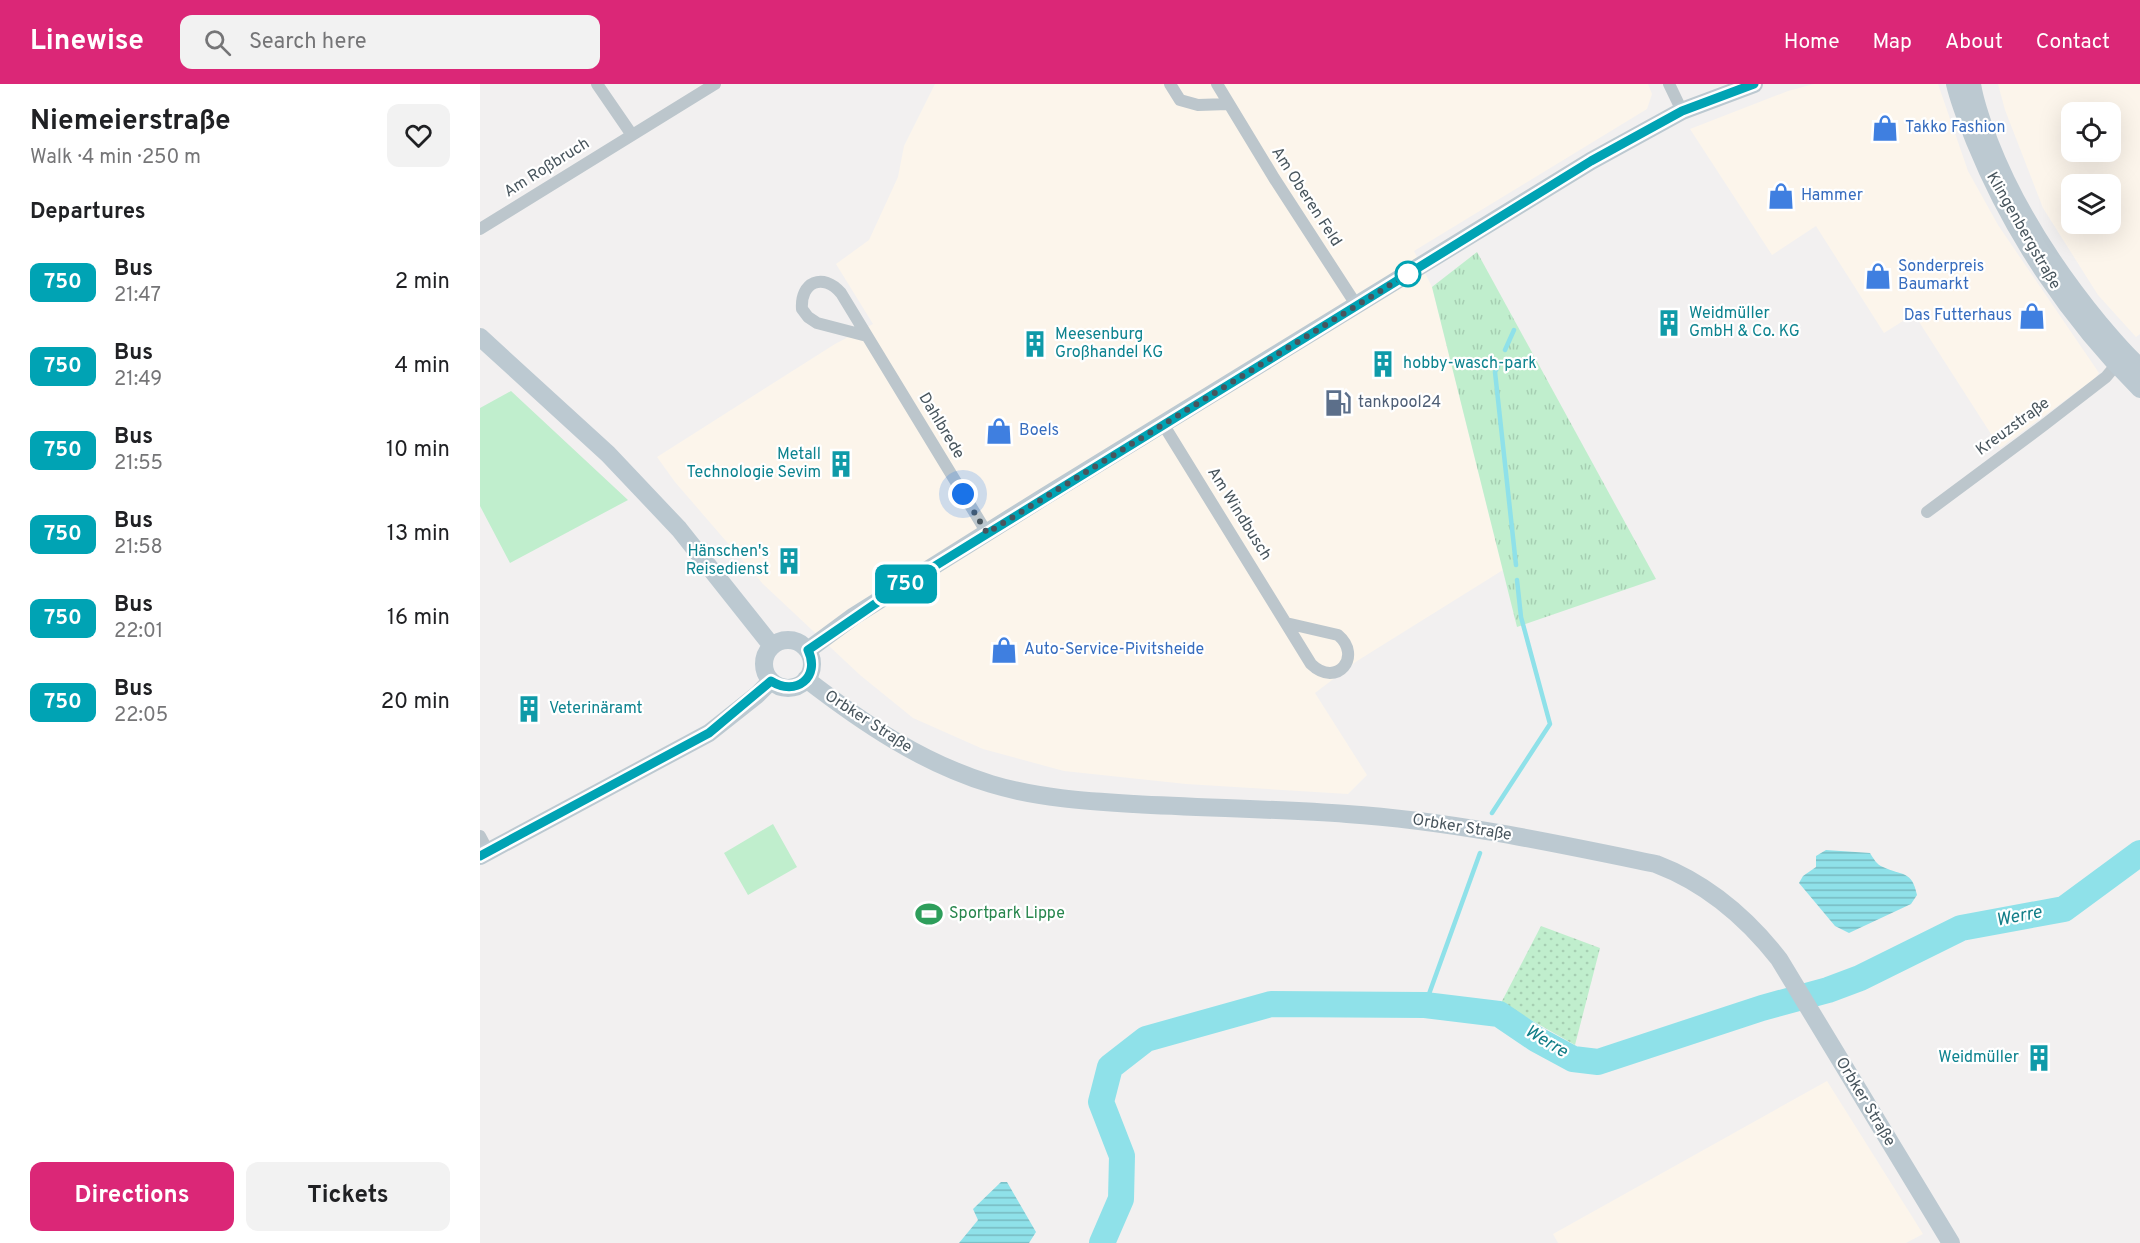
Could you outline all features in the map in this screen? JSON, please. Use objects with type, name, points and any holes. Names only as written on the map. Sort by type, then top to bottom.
[{"type":"street","points":[[597,84],[632,135]]},
{"type":"street","name":"Am Roßbruch","points":[[480,229],[715,84]]},
{"type":"street","points":[[1170,84],[1180,100],[1198,105],[1228,104]]},
{"type":"street","name":"Am Oberen Feld","points":[[1217,84],[1274,178],[1357,306]]},
{"type":"street","points":[[1669,84],[1682,111]]},
{"type":"street","points":[[808,650],[854,616],[1591,161],[1682,111],[1754,84]]},
{"type":"street","name":"Klingenbergstraße","points":[[1955,84],[1960,103],[1990,179],[2021,234],[2056,289],[2116,365],[2140,390]]},
{"type":"street","name":"Klingenbergstraße","points":[[1972,84],[1978,112],[1992,148],[2015,200],[2047,254],[2081,301],[2125,354],[2140,367]]},
{"type":"street","name":"Dahlbrede","points":[[867,336],[811,320],[802,309],[803,293],[807,287],[818,281],[837,288],[867,336],[987,533]]},
{"type":"street","points":[[480,337],[608,454],[679,529],[772,646]]},
{"type":"street","name":"Kreuzstraße","points":[[1926,512],[2044,425],[2106,377],[2116,365]]},
{"type":"street","name":"Am Windbusch","points":[[1163,424],[1311,664],[1319,672],[1329,674],[1338,672],[1344,666],[1348,648],[1338,635],[1286,623]]},
{"type":"street","points":[[791,640],[797,641],[808,650],[812,665],[806,679],[799,685],[789,688],[771,681],[764,667],[765,659],[772,646],[778,642],[791,640]]},
{"type":"street","name":"Orbker Straße","points":[[806,679],[899,745],[962,774],[1038,795],[1120,803],[1325,812],[1410,820],[1490,831],[1656,864],[1676,872],[1728,905],[1753,927],[1779,959],[1951,1243]]},
{"type":"street","points":[[483,848],[709,733],[771,681]]},
{"type":"shaded area","points":[[935,84],[1648,84],[1652,94],[1647,109],[1414,251],[1432,287],[1503,570],[1357,661],[1315,693],[1367,775],[1348,794],[1186,784],[1064,771],[983,749],[913,718],[860,675],[763,584],[675,482],[657,457],[835,344],[873,324],[836,264],[869,240],[898,177],[904,146]]},
{"type":"shaded area","points":[[1814,84],[1938,84],[1968,171],[1998,225],[2099,373],[2000,448],[1914,314],[1884,333],[1816,226],[1772,255],[1690,129],[1788,91]]},
{"type":"shaded area","points":[[1998,84],[2140,84],[2140,334],[2136,337],[2098,295],[2043,208],[2005,110]]},
{"type":"shaded area","points":[[1827,1081],[1923,1234],[1906,1243],[1558,1243],[1553,1234]]},
{"type":"green space","points":[[1477,252],[1656,579],[1517,627],[1432,287]]},
{"type":"green space","points":[[511,391],[628,500],[510,563],[480,506],[480,408]]},
{"type":"green space","points":[[773,824],[797,867],[748,895],[724,853]]},
{"type":"green space","points":[[1541,926],[1600,948],[1575,1045],[1501,1003]]},
{"type":"water","points":[[1826,850],[1870,853],[1881,866],[1909,878],[1917,895],[1911,904],[1849,933],[1835,926],[1799,883],[1803,876],[1816,867],[1816,856]]},
{"type":"water","points":[[1001,1182],[1007,1182],[1036,1232],[1029,1243],[959,1243],[978,1220],[973,1209]]},
{"type":"waterway","points":[[1505,350],[1514,330]]},
{"type":"waterway","points":[[1499,364],[1495,372],[1516,565]]},
{"type":"waterway","points":[[1492,813],[1550,724],[1521,617],[1517,580]]},
{"type":"waterway","points":[[1425,1005],[1480,853]]},
{"type":"waterway","name":"Werre","points":[[1102,1243],[1121,1199],[1122,1156],[1101,1102],[1110,1067],[1146,1039],[1271,1004],[1425,1005],[1499,1014],[1536,1039],[1573,1059],[1598,1062],[1762,1008],[1828,990],[1860,978],[1961,928],[2064,909],[2140,853]]},
{"type":"bus line","name":"750","points":[[480,856],[709,733],[771,681],[789,688],[799,685],[810,673],[812,665],[808,650],[854,616],[1591,161],[1682,111],[1754,84]]},
{"type":"place","name":"Takko Fashion","points":[[1885,128]]},
{"type":"place","name":"Hammer","points":[[1781,196]]},
{"type":"place","name":"Sonderpreis Baumarkt","points":[[1878,276]]},
{"type":"place","name":"Das Futterhaus","points":[[2032,316]]},
{"type":"place","name":"Weidmüller GmbH & Co. KG","points":[[1669,323]]},
{"type":"place","name":"Meesenburg Großhandel KG","points":[[1035,344]]},
{"type":"place","name":"hobby-wasch-park","points":[[1383,364]]},
{"type":"place","name":"tankpool24","points":[[1338,403]]},
{"type":"place","name":"Boels","points":[[999,431]]},
{"type":"place","name":"Metall Technologie Sevim","points":[[841,464]]},
{"type":"place","name":"Hänschen's Reisedienst","points":[[789,561]]},
{"type":"place","name":"Auto-Service-Pivitsheide","points":[[1004,650]]},
{"type":"place","name":"Veterinäramt","points":[[529,709]]},
{"type":"place","name":"Sportpark Lippe","points":[[929,914]]},
{"type":"place","name":"Weidmüller","points":[[2039,1058]]},
{"type":"route","points":[[963,494],[987,533],[1408,274]]}]
